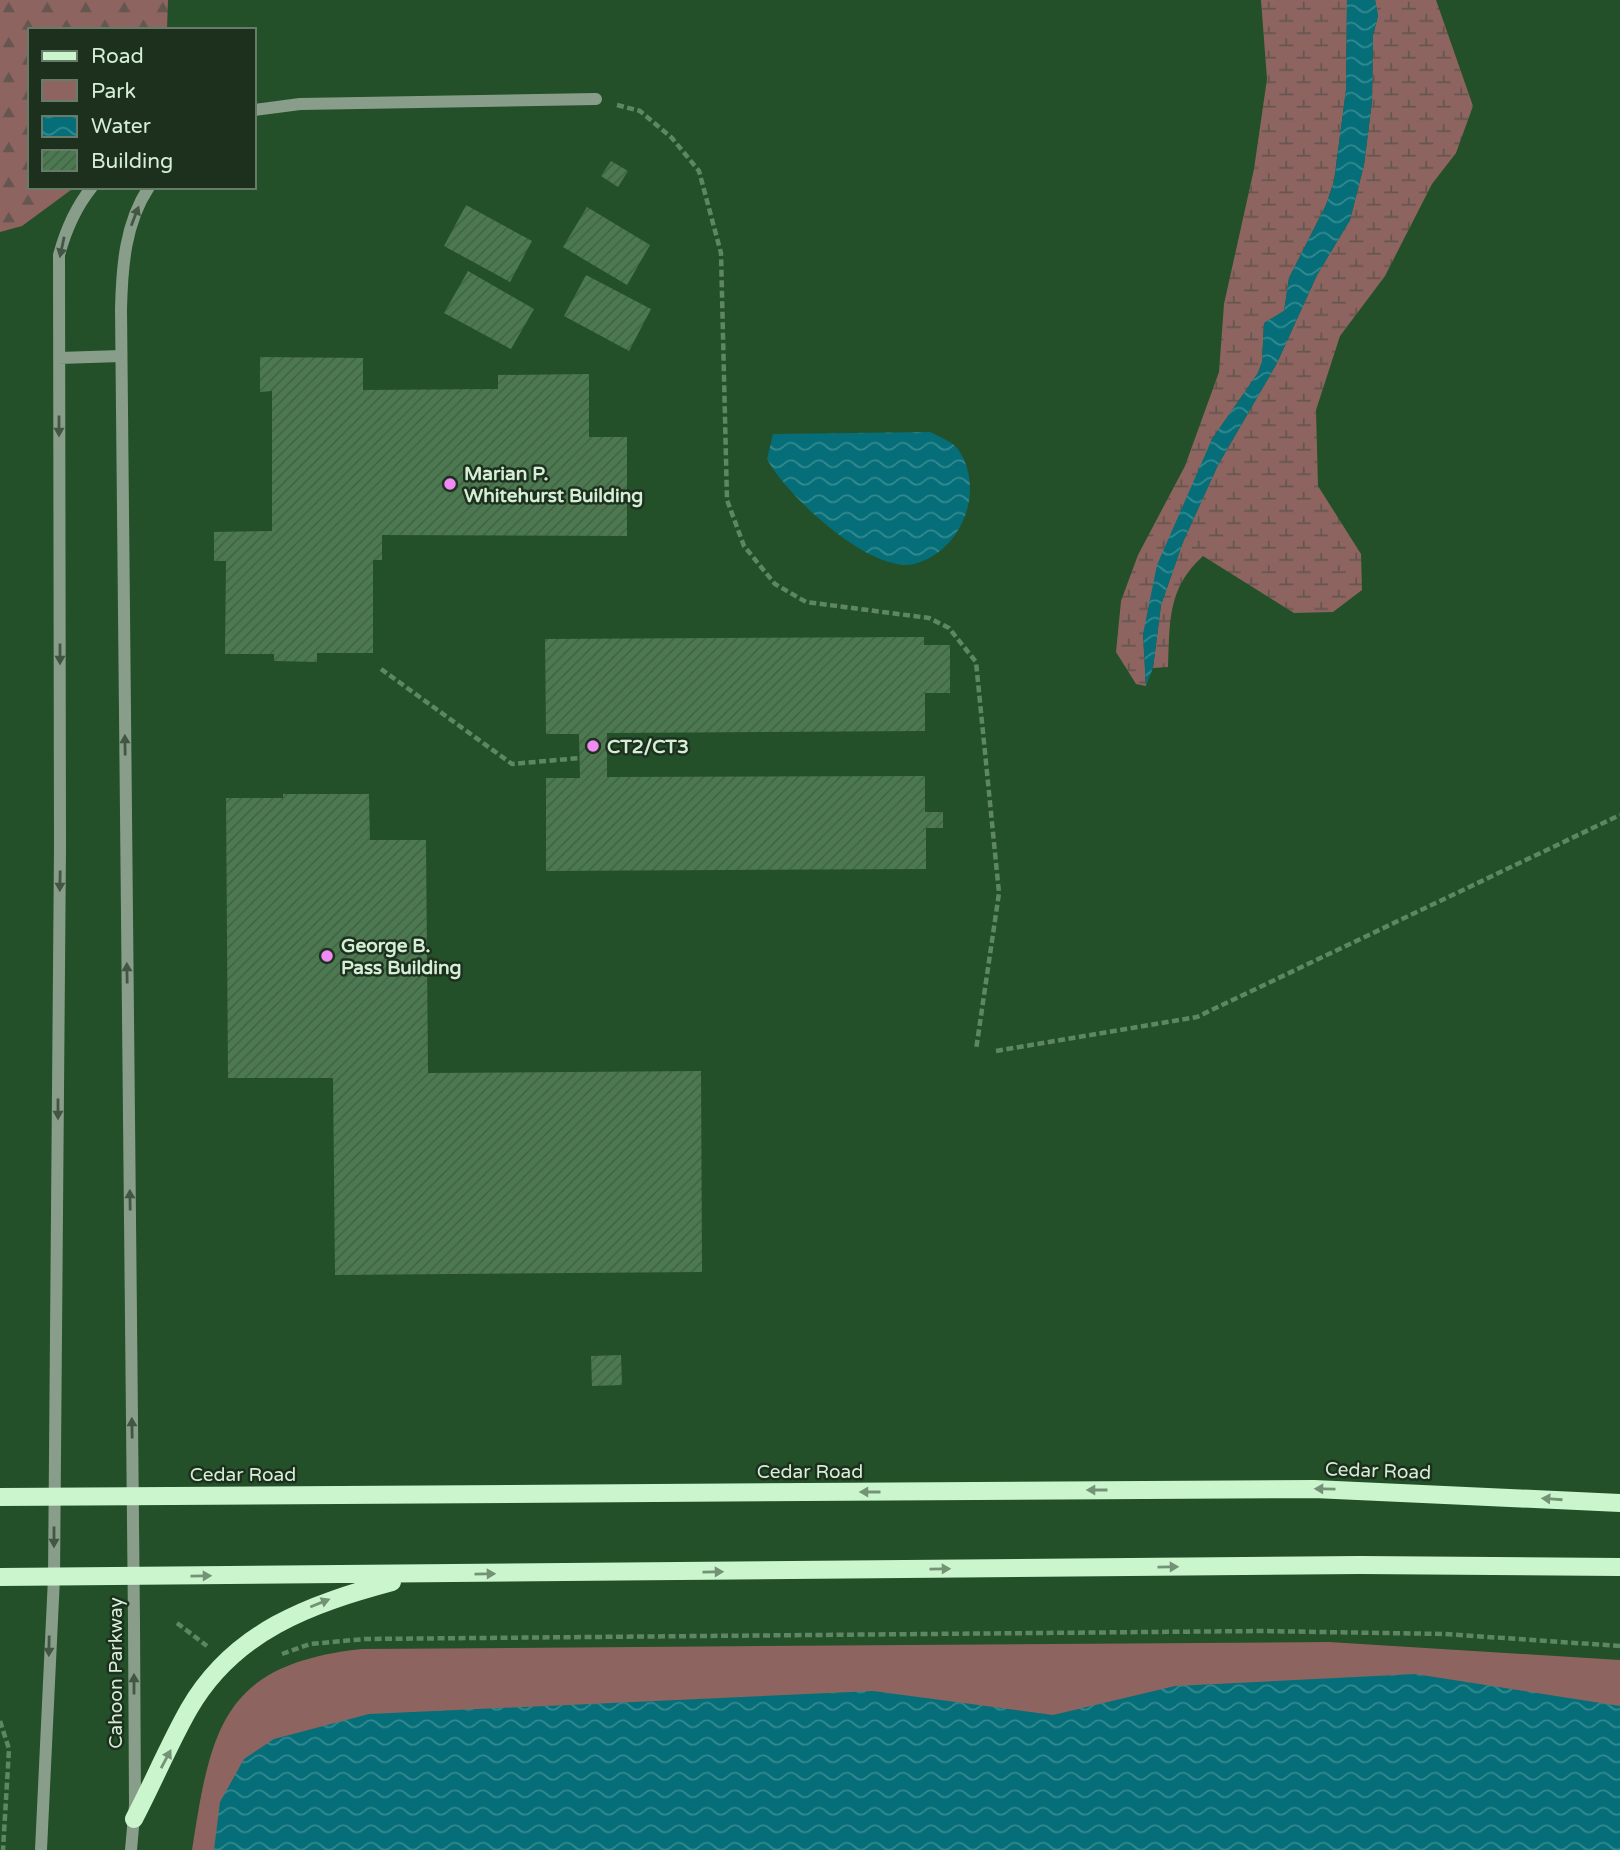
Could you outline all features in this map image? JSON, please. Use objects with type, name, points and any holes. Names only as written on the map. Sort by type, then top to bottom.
[{"type":"main road","name":"Cedar Road","points":[[0,1497],[1314,1489],[1620,1503]]},
{"type":"main road","points":[[0,1577],[1332,1565],[1620,1567]]},
{"type":"main road","points":[[134,1819],[189,1709],[213,1675],[234,1653],[258,1633],[291,1614],[332,1598],[417,1575]]},
{"type":"street","points":[[256,110],[300,104],[596,99]]},
{"type":"street","points":[[41,1850],[54,1578],[60,847],[59,255],[66,228],[90,189]]},
{"type":"street","name":"Cahoon Parkway","points":[[131,1850],[134,1819],[133,1577],[121,355],[122,268],[129,233],[148,189]]},
{"type":"street","points":[[59,358],[121,355]]},
{"type":"path","points":[[596,99],[640,111],[672,138],[699,171],[721,253],[727,500],[744,546],[775,584],[806,601],[929,618],[949,628],[976,662],[999,893],[976,1051]]},
{"type":"path","points":[[381,668],[512,764],[580,758]]},
{"type":"path","points":[[996,1051],[1197,1017],[1620,815]]},
{"type":"path","points":[[177,1623],[210,1649]]},
{"type":"path","points":[[275,1658],[310,1644],[365,1639],[1069,1631],[1445,1634],[1620,1646]]},
{"type":"path","points":[[0,1721],[9,1749],[3,1850]]},
{"type":"green space","points":[[0,0],[168,0],[167,28],[28,28],[28,189],[72,189],[22,226],[0,232]]},
{"type":"green space","points":[[1261,0],[1347,0],[1346,90],[1334,181],[1326,205],[1289,278],[1284,311],[1264,323],[1262,362],[1258,373],[1212,439],[1143,634],[1146,686],[1136,684],[1116,652],[1121,601],[1138,555],[1185,466],[1219,372],[1224,304],[1254,169],[1267,79]]},
{"type":"green space","points":[[1375,0],[1436,0],[1473,106],[1456,153],[1432,184],[1385,276],[1340,336],[1316,410],[1318,486],[1361,554],[1362,590],[1333,612],[1294,613],[1203,556],[1191,568],[1177,593],[1170,620],[1168,667],[1153,668],[1161,605],[1183,542],[1218,465],[1277,363],[1317,275],[1350,220],[1364,165],[1372,101],[1373,35],[1378,16]]},
{"type":"green space","points":[[1329,1642],[1620,1660],[1620,1850],[192,1850],[207,1769],[217,1736],[232,1709],[252,1687],[279,1669],[316,1657],[362,1649]]},
{"type":"water","points":[[1347,0],[1375,0],[1378,16],[1373,35],[1372,101],[1364,165],[1350,220],[1317,275],[1277,363],[1218,465],[1183,542],[1161,605],[1153,668],[1146,686],[1143,634],[1157,565],[1212,439],[1258,373],[1262,362],[1264,323],[1284,311],[1289,278],[1326,205],[1334,181],[1346,90]]},
{"type":"water","points":[[930,432],[957,448],[966,464],[970,481],[969,499],[957,533],[931,557],[914,564],[896,564],[853,545],[810,511],[767,459],[773,434]]},
{"type":"water","points":[[1415,1674],[1620,1706],[1620,1850],[214,1850],[220,1802],[244,1759],[274,1739],[369,1714],[873,1691],[1053,1715],[1175,1686]]},
{"type":"building","points":[[611,161],[628,171],[618,187],[601,176]]},
{"type":"building","points":[[466,205],[532,241],[510,282],[444,246]]},
{"type":"building","points":[[587,207],[650,245],[627,285],[563,247]]},
{"type":"building","points":[[468,271],[534,309],[511,349],[444,313]]},
{"type":"building","points":[[586,275],[651,309],[629,351],[564,316]]},
{"type":"building","name":"Marian P. Whitehurst Building","points":[[260,357],[363,358],[363,390],[498,389],[498,375],[589,374],[589,437],[627,437],[627,536],[382,535],[382,560],[373,560],[373,653],[317,653],[317,662],[274,661],[274,654],[225,654],[226,561],[214,561],[214,532],[272,531],[272,391],[260,392]]},
{"type":"building","name":"CT2/CT3","points":[[924,637],[924,645],[950,645],[950,693],[925,693],[925,731],[607,733],[607,777],[925,776],[925,812],[943,812],[943,828],[926,828],[926,869],[546,871],[546,778],[580,778],[579,734],[546,734],[545,639]]},
{"type":"building","name":"George B. Pass Building","points":[[283,794],[369,794],[370,840],[426,840],[428,1073],[701,1071],[702,1272],[335,1275],[333,1078],[228,1078],[226,798],[283,798]]},
{"type":"building","points":[[621,1355],[622,1385],[592,1386],[591,1356]]},
{"type":"place","name":"Marian P. Whitehurst Building","points":[[450,484]]},
{"type":"place","name":"CT2/CT3","points":[[593,746]]},
{"type":"place","name":"George B. Pass Building","points":[[327,956]]}]
